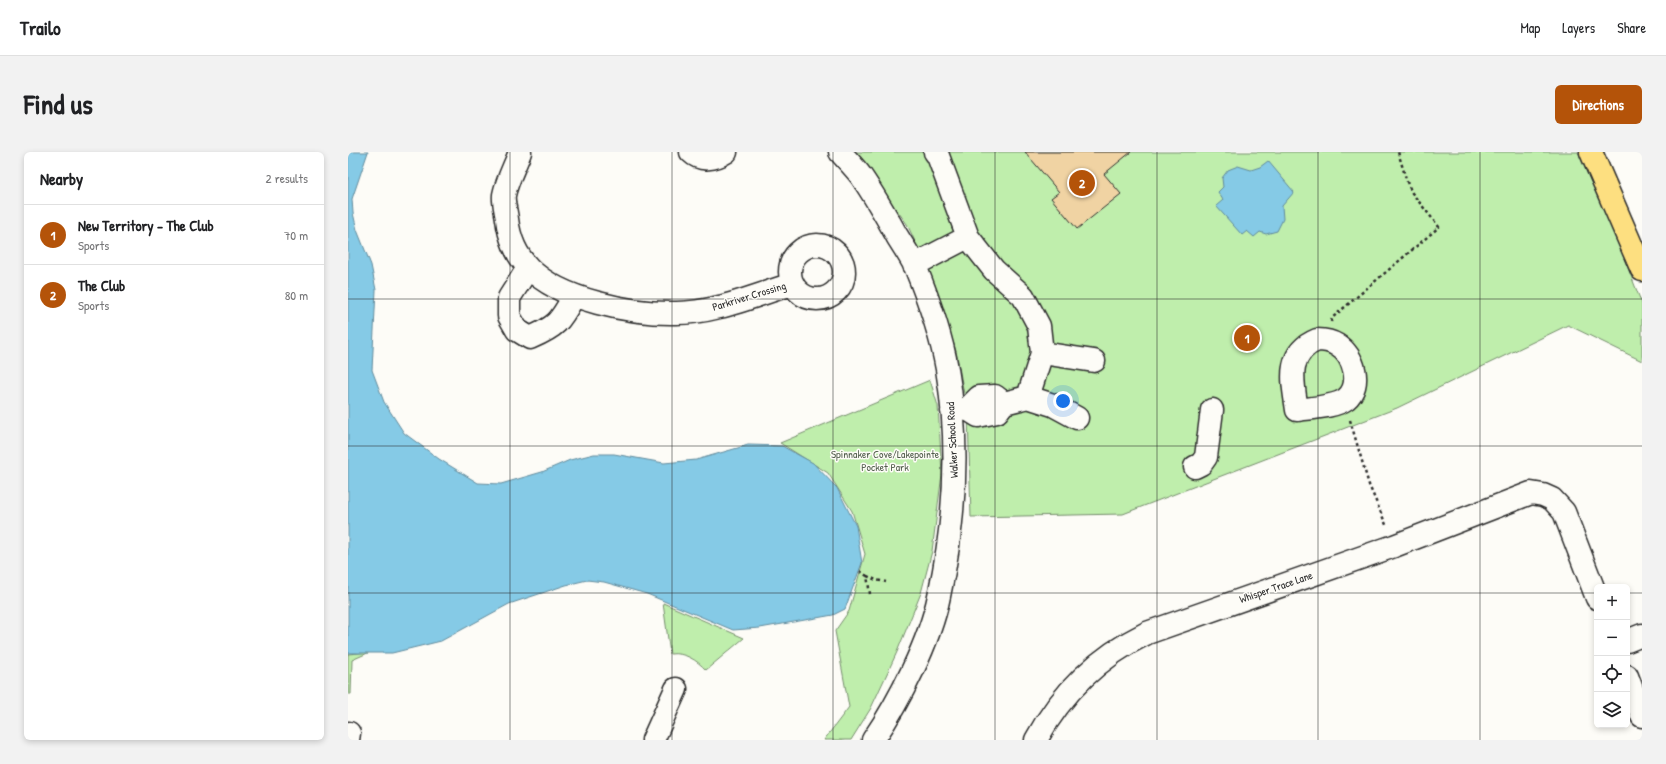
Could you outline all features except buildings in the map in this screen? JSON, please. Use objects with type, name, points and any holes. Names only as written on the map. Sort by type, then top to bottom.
[{"type":"main road","points":[[1591,152],[1642,270]]},
{"type":"street","name":"Parkriver Crossing","points":[[520,152],[504,196],[508,230],[515,249],[528,268],[552,285],[574,296],[641,312],[677,314],[717,307],[793,284]]},
{"type":"street","points":[[690,152],[701,158],[710,159],[720,157],[726,152]]},
{"type":"street","name":"Walker School Road","points":[[840,152],[861,176],[914,265],[938,332],[959,410],[952,515],[939,597],[926,637],[909,676],[873,740]]},
{"type":"street","points":[[934,152],[938,156],[956,200],[968,237],[994,270],[1023,296],[1039,326],[1042,353],[1028,397]]},
{"type":"street","points":[[914,265],[968,237]]},
{"type":"street","points":[[528,268],[509,298],[509,316],[517,330],[530,338],[548,330],[560,320],[574,296]]},
{"type":"street","points":[[1317,340],[1326,340],[1338,345],[1345,351],[1352,363],[1355,374],[1354,386],[1347,398],[1341,402],[1337,404],[1297,410],[1293,376],[1296,356],[1308,344],[1317,340]]},
{"type":"street","points":[[1042,353],[1094,361]]},
{"type":"street","points":[[959,410],[979,397],[995,396],[1004,403],[1028,397],[1053,405],[1077,418]]},
{"type":"street","points":[[1195,467],[1201,464],[1206,457],[1212,410]]},
{"type":"street","name":"Whisper Trace Lane","points":[[1036,740],[1056,707],[1071,689],[1106,656],[1147,633],[1394,546],[1531,493],[1544,495],[1552,499],[1564,512],[1594,590]]},
{"type":"street","points":[[1630,640],[1642,636]]},
{"type":"street","points":[[1634,683],[1642,716]]},
{"type":"street","points":[[653,740],[676,689]]},
{"type":"path","points":[[1326,340],[1332,318],[1439,228],[1412,193],[1398,152]]},
{"type":"path","points":[[1341,402],[1350,421],[1369,485],[1394,546]]},
{"type":"path","points":[[860,571],[876,580],[886,582]]},
{"type":"path","points":[[867,576],[870,594]]},
{"type":"green space","points":[[854,152],[1578,152],[1610,222],[1642,304],[1642,361],[1568,325],[1397,408],[1123,514],[971,517],[968,415],[956,351],[935,285],[907,224]]},
{"type":"green space","name":"Spinnaker Cove/Lakepointe Pocket Park","points":[[930,380],[938,406],[942,474],[932,551],[921,593],[897,652],[871,708],[851,740],[824,740],[849,707],[835,631],[849,611],[865,554],[852,511],[828,473],[780,443]]},
{"type":"green space","points":[[663,603],[744,638],[706,670],[699,663],[690,658],[680,654],[670,654]]},
{"type":"green space","points":[[370,652],[352,660],[351,694],[348,694],[348,654]]},
{"type":"water","points":[[348,152],[368,152],[352,199],[353,213],[357,230],[371,265],[376,290],[372,370],[384,402],[404,433],[439,459],[478,483],[501,484],[542,472],[570,460],[594,454],[614,454],[664,463],[696,460],[748,445],[782,446],[813,463],[837,488],[856,526],[862,563],[845,609],[833,615],[760,628],[733,630],[647,594],[604,582],[587,580],[566,585],[509,604],[441,641],[392,653],[348,653]]},
{"type":"water","points":[[1268,161],[1294,192],[1282,206],[1283,219],[1277,231],[1266,234],[1260,232],[1254,237],[1247,231],[1242,235],[1216,206],[1223,200],[1218,192],[1223,187],[1222,178],[1228,170],[1238,166],[1251,170],[1260,167]]},
{"type":"place","name":"The Club","points":[[1082,183]]},
{"type":"place","name":"New Territory - The Club","points":[[1247,338]]}]
